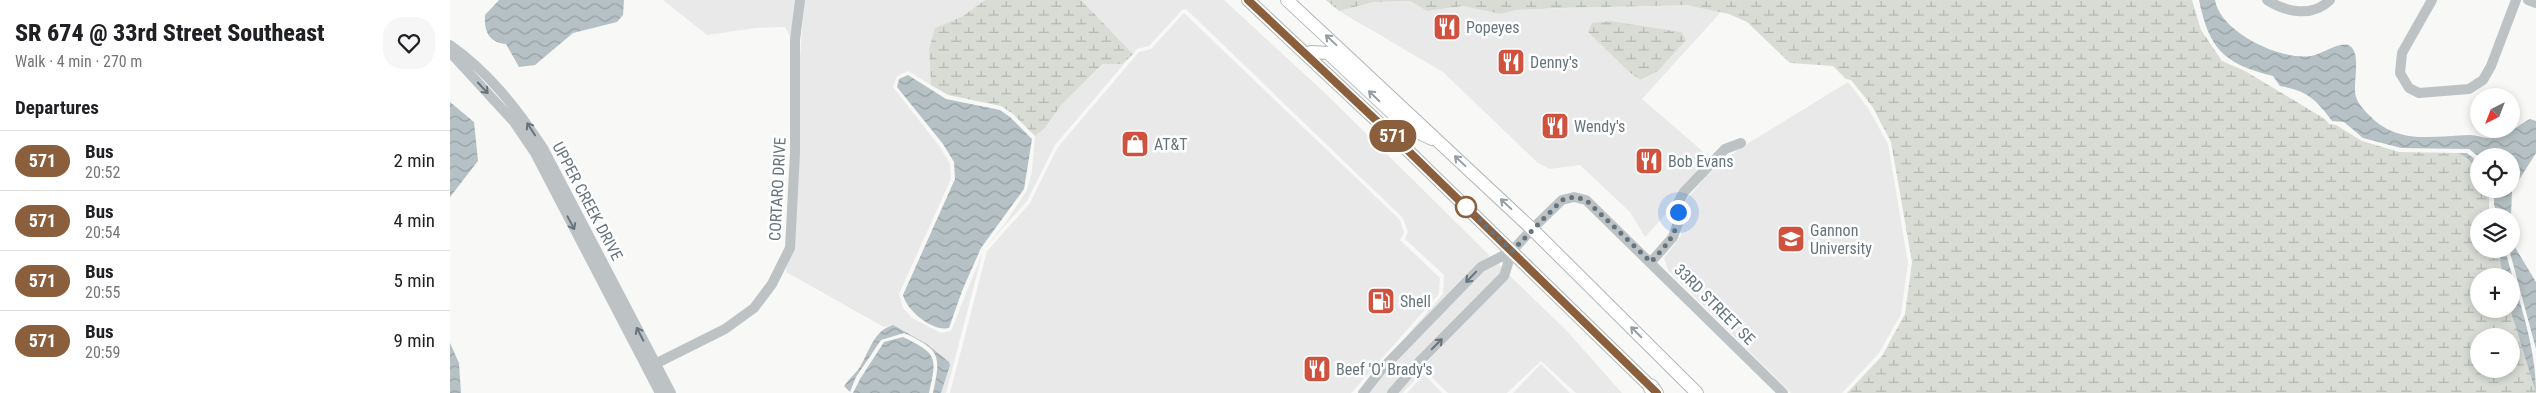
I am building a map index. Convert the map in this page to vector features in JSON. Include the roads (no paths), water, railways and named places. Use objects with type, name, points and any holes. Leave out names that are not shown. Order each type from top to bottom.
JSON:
[{"type":"main road","points":[[1248,0],[1512,251],[1654,391]]},
{"type":"main road","points":[[1288,0],[1532,230],[1697,393]]},
{"type":"main road","points":[[1306,54],[1311,52],[1328,53],[1408,128],[1441,144]]},
{"type":"street","name":"CORTARO DRIVE","points":[[651,365],[725,329],[754,308],[772,284],[790,248],[795,153],[796,40],[800,0]]},
{"type":"street","points":[[2268,0],[2283,10],[2305,12],[2326,4],[2330,0]]},
{"type":"street","points":[[2432,0],[2402,53],[2400,73],[2409,88],[2419,93],[2469,89],[2483,80],[2491,66],[2516,0]]},
{"type":"street","points":[[2528,0],[2536,3]]},
{"type":"street","name":"UPPER CREEK DRIVE","points":[[450,45],[496,84],[521,114],[544,148],[651,365],[660,393]]},
{"type":"street","name":"UPPER CREEK DRIVE","points":[[450,52],[514,122],[534,153],[651,365],[671,393]]},
{"type":"street","points":[[1651,262],[1673,237],[1678,223],[1679,201],[1684,192],[1725,149],[1741,143]]},
{"type":"street","name":"33RD STREET SE","points":[[1512,251],[1562,200],[1574,197],[1586,200],[1783,393]]},
{"type":"street","points":[[1362,393],[1381,370],[1481,267],[1512,251]]},
{"type":"street","points":[[1392,393],[1419,362],[1504,276],[1512,251]]},
{"type":"water","points":[[499,0],[624,0],[623,15],[617,22],[573,33],[535,65],[519,67],[506,44],[495,41],[489,35],[485,26],[485,15]]},
{"type":"water","points":[[2199,0],[2215,0],[2219,12],[2240,33],[2254,42],[2284,54],[2311,56],[2341,45],[2350,46],[2354,50],[2356,62],[2355,92],[2357,100],[2370,116],[2392,131],[2417,137],[2470,135],[2470,138],[2520,138],[2520,125],[2530,119],[2536,121],[2536,153],[2520,178],[2520,148],[2470,148],[2470,150],[2401,148],[2363,138],[2344,122],[2332,121],[2316,102],[2304,93],[2280,86],[2273,76],[2242,66],[2231,60],[2221,52],[2214,42],[2203,17]]},
{"type":"water","points":[[908,75],[946,99],[1000,110],[1010,117],[1032,139],[1024,189],[981,248],[962,291],[949,328],[928,324],[915,314],[905,301],[903,295],[955,179],[954,162],[943,144],[897,87],[899,79]]},
{"type":"water","points":[[450,102],[474,122],[478,161],[450,197]]},
{"type":"water","points":[[2458,153],[2467,153],[2470,155],[2470,162]]},
{"type":"water","points":[[2494,198],[2512,198],[2511,208],[2495,208]]},
{"type":"water","points":[[2520,256],[2536,282],[2536,349],[2520,290],[2520,268],[2514,268],[2511,258],[2520,258]]},
{"type":"water","points":[[2500,258],[2508,258],[2510,268],[2502,268]]},
{"type":"water","points":[[2520,302],[2533,356],[2536,393],[2520,341],[2520,328],[2516,328],[2513,318],[2520,318]]},
{"type":"water","points":[[893,325],[927,344],[949,362],[950,365],[941,393],[933,393],[937,362],[932,349],[904,333],[881,340],[856,377],[850,392],[844,386],[860,367],[873,342],[881,332]]},
{"type":"water","points":[[903,337],[923,348],[932,358],[934,364],[929,393],[853,393],[884,342]]},
{"type":"water","points":[[450,343],[459,363],[461,393],[450,393]]},
{"type":"place","name":"Popeyes","points":[[1447,27]]},
{"type":"place","name":"Denny's","points":[[1511,62]]},
{"type":"place","name":"Wendy's","points":[[1555,126]]},
{"type":"place","name":"AT&T","points":[[1135,144]]},
{"type":"place","name":"Bob Evans","points":[[1649,161]]},
{"type":"place","name":"Gannon University","points":[[1791,239]]},
{"type":"place","name":"Shell","points":[[1381,301]]},
{"type":"place","name":"Beef 'O' Brady's","points":[[1317,369]]}]
